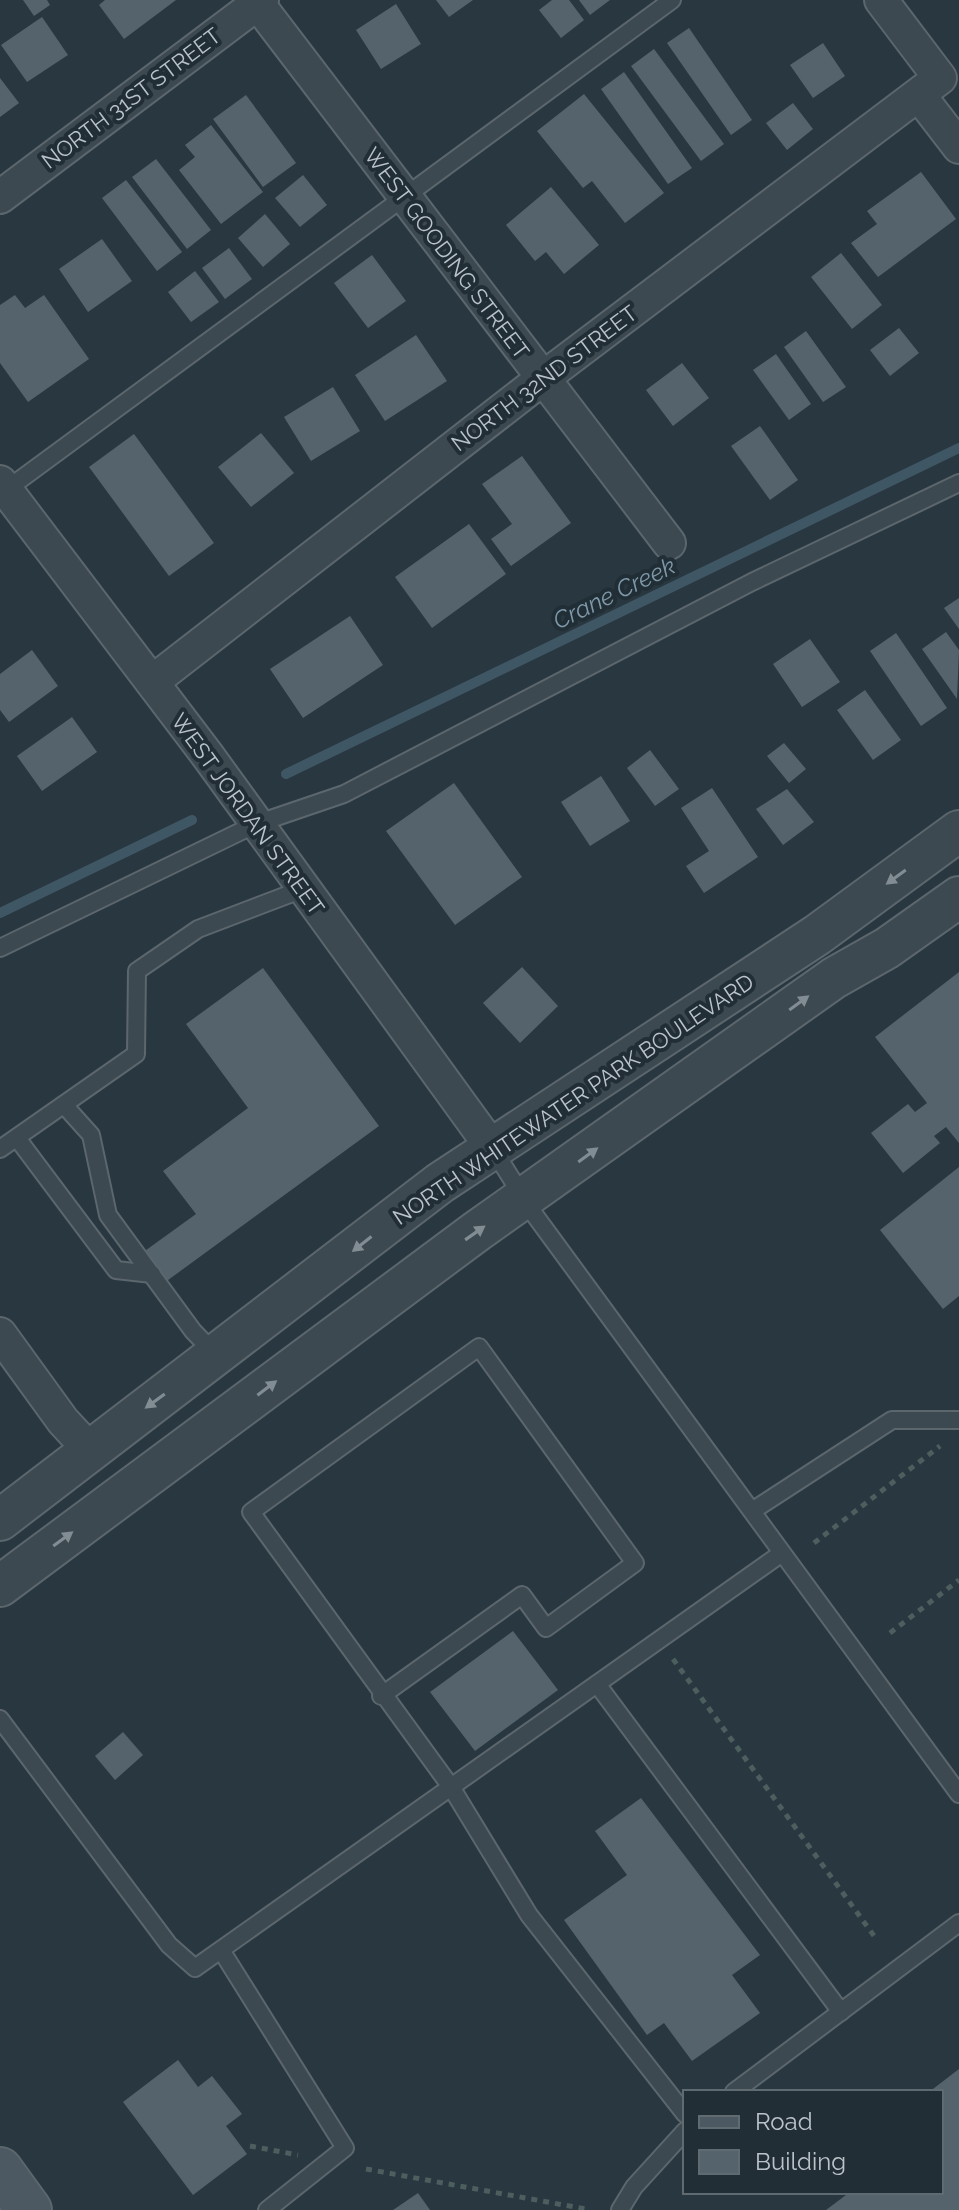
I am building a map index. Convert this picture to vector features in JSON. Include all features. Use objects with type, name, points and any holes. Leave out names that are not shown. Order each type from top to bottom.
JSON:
[{"type":"main road","points":[[0,2170],[29,2210]]},
{"type":"street","points":[[881,0],[959,147]]},
{"type":"street","name":"WEST GOODING STREET","points":[[258,1],[669,543]]},
{"type":"street","name":"NORTH 31ST STREET","points":[[0,197],[258,1]]},
{"type":"street","name":"NORTH 32ND STREET","points":[[152,682],[542,379],[929,87]]},
{"type":"street","name":"WEST JORDAN STREET","points":[[3,486],[152,682],[493,1149]]},
{"type":"street","name":"NORTH WHITEWATER PARK BOULEVARD","points":[[0,1520],[440,1183],[817,935],[959,831]]},
{"type":"street","points":[[0,1586],[477,1231],[525,1200],[834,978],[887,948],[959,897]]},
{"type":"street","points":[[0,1334],[63,1421],[89,1449]]},
{"type":"lane","points":[[3,486],[672,0]]},
{"type":"lane","points":[[0,948],[256,824],[344,794],[752,582],[959,483]]},
{"type":"lane","points":[[0,1149],[136,1054],[137,971],[198,929],[303,889]]},
{"type":"lane","points":[[64,1105],[91,1135],[108,1215],[193,1331],[217,1356]]},
{"type":"lane","points":[[17,1138],[116,1270],[152,1274]]},
{"type":"lane","points":[[493,1149],[525,1200],[959,1794]]},
{"type":"lane","points":[[381,1696],[522,1595],[546,1628],[635,1563],[479,1347],[251,1512],[381,1696],[451,1787],[529,1915],[683,2111]]},
{"type":"lane","points":[[752,1511],[892,1420],[959,1420]]},
{"type":"lane","points":[[0,1719],[169,1945],[195,1968],[782,1553]]},
{"type":"lane","points":[[597,1684],[841,2012]]},
{"type":"lane","points":[[737,2090],[959,1923]]},
{"type":"lane","points":[[221,1950],[345,2148],[267,2210]]},
{"type":"lane","points":[[620,2210],[634,2187],[683,2133]]},
{"type":"path","points":[[814,1543],[947,1441]]},
{"type":"path","points":[[890,1633],[959,1580]]},
{"type":"path","points":[[671,1656],[877,1940]]},
{"type":"path","points":[[250,2146],[299,2156]]},
{"type":"path","points":[[366,2169],[586,2209]]},
{"type":"building","points":[[23,0],[47,0],[50,5],[34,16]]},
{"type":"building","points":[[105,0],[176,0],[124,39],[99,5]]},
{"type":"building","points":[[436,0],[473,0],[449,17]]},
{"type":"building","points":[[552,0],[569,0],[584,20],[561,38],[539,10]]},
{"type":"building","points":[[579,0],[610,0],[590,15]]},
{"type":"building","points":[[396,4],[421,44],[381,69],[356,30]]},
{"type":"building","points":[[42,17],[68,55],[27,82],[1,45]]},
{"type":"building","points":[[689,28],[752,120],[731,135],[667,43]]},
{"type":"building","points":[[823,43],[845,76],[813,98],[790,65]]},
{"type":"building","points":[[654,49],[724,144],[701,161],[631,66]]},
{"type":"building","points":[[624,72],[692,168],[668,184],[601,89]]},
{"type":"building","points":[[0,78],[19,103],[0,117]]},
{"type":"building","points":[[584,94],[664,193],[625,223],[592,181],[583,188],[537,131]]},
{"type":"building","points":[[246,95],[296,163],[263,187],[213,119]]},
{"type":"building","points":[[793,103],[813,129],[787,150],[766,123]]},
{"type":"building","points":[[211,125],[263,192],[221,224],[179,170],[195,157],[185,145]]},
{"type":"building","points":[[156,159],[211,230],[187,249],[132,177]]},
{"type":"building","points":[[921,172],[956,219],[878,277],[851,243],[877,224],[867,211]]},
{"type":"building","points":[[303,175],[327,205],[300,227],[275,198]]},
{"type":"building","points":[[126,180],[182,252],[157,271],[102,198]]},
{"type":"building","points":[[551,187],[599,245],[564,274],[546,252],[535,261],[506,225]]},
{"type":"building","points":[[265,214],[290,244],[263,267],[238,238]]},
{"type":"building","points":[[102,239],[132,281],[88,312],[59,269]]},
{"type":"building","points":[[229,248],[252,279],[225,299],[202,268]]},
{"type":"building","points":[[841,253],[882,305],[852,329],[811,277]]},
{"type":"building","points":[[372,255],[406,301],[368,328],[334,283]]},
{"type":"building","points":[[195,271],[219,302],[191,322],[168,292]]},
{"type":"building","points":[[15,295],[25,308],[44,295],[89,359],[28,402],[0,363],[0,305]]},
{"type":"building","points":[[899,328],[919,353],[890,376],[870,350]]},
{"type":"building","points":[[806,331],[846,387],[823,402],[784,347]]},
{"type":"building","points":[[416,335],[447,381],[385,421],[355,375]]},
{"type":"building","points":[[776,354],[811,404],[789,420],[753,370]]},
{"type":"building","points":[[682,363],[709,398],[673,426],[646,390]]},
{"type":"building","points":[[333,387],[360,431],[311,461],[284,417]]},
{"type":"building","points":[[760,426],[798,480],[770,500],[731,446]]},
{"type":"building","points":[[261,433],[294,473],[251,507],[218,467]]},
{"type":"building","points":[[134,434],[214,543],[169,576],[89,467]]},
{"type":"building","points":[[522,456],[571,523],[511,566],[491,539],[512,524],[482,484]]},
{"type":"building","points":[[469,524],[506,574],[432,628],[395,577]]},
{"type":"building","points":[[959,598],[959,629],[944,608]]},
{"type":"building","points":[[350,616],[383,665],[303,718],[270,669]]},
{"type":"building","points":[[946,632],[959,650],[957,699],[922,649]]},
{"type":"building","points":[[896,633],[947,708],[921,726],[870,651]]},
{"type":"building","points":[[810,639],[840,682],[802,707],[773,664]]},
{"type":"building","points":[[32,650],[58,686],[9,722],[0,710],[0,674]]},
{"type":"building","points":[[865,690],[901,740],[873,760],[837,710]]},
{"type":"building","points":[[72,717],[97,752],[42,791],[17,756]]},
{"type":"building","points":[[784,743],[806,769],[789,783],[767,756]]},
{"type":"building","points":[[650,750],[679,789],[655,806],[627,768]]},
{"type":"building","points":[[601,776],[630,821],[590,846],[561,802]]},
{"type":"building","points":[[454,783],[522,877],[455,925],[386,831]]},
{"type":"building","points":[[712,788],[758,857],[704,893],[686,866],[709,851],[681,808]]},
{"type":"building","points":[[787,789],[814,822],[783,845],[756,809]]},
{"type":"building","points":[[522,967],[558,1006],[520,1043],[483,1003]]},
{"type":"building","points":[[263,968],[379,1126],[164,1283],[142,1253],[196,1214],[163,1171],[248,1108],[186,1024]]},
{"type":"building","points":[[959,972],[959,1143],[946,1127],[934,1136],[940,1143],[903,1173],[871,1133],[908,1104],[915,1112],[927,1103],[875,1037]]},
{"type":"building","points":[[959,1167],[959,1296],[943,1309],[880,1230]]},
{"type":"building","points":[[513,1631],[558,1690],[475,1751],[430,1692]]},
{"type":"building","points":[[123,1732],[143,1755],[115,1780],[95,1756]]},
{"type":"building","points":[[641,1798],[760,1955],[732,1975],[760,2013],[692,2061],[664,2023],[647,2035],[564,1920],[627,1875],[595,1831]]},
{"type":"building","points":[[178,2060],[198,2087],[212,2076],[242,2114],[226,2126],[247,2154],[193,2195],[123,2102]]},
{"type":"building","points":[[959,2069],[959,2210],[826,2210],[847,2194],[943,2194],[943,2090],[932,2090]]},
{"type":"building","points":[[418,2193],[430,2210],[393,2210]]},
{"type":"waterway","name":"Crane Creek","points":[[286,774],[959,448]]},
{"type":"waterway","name":"Crane Creek","points":[[0,913],[192,820]]}]
